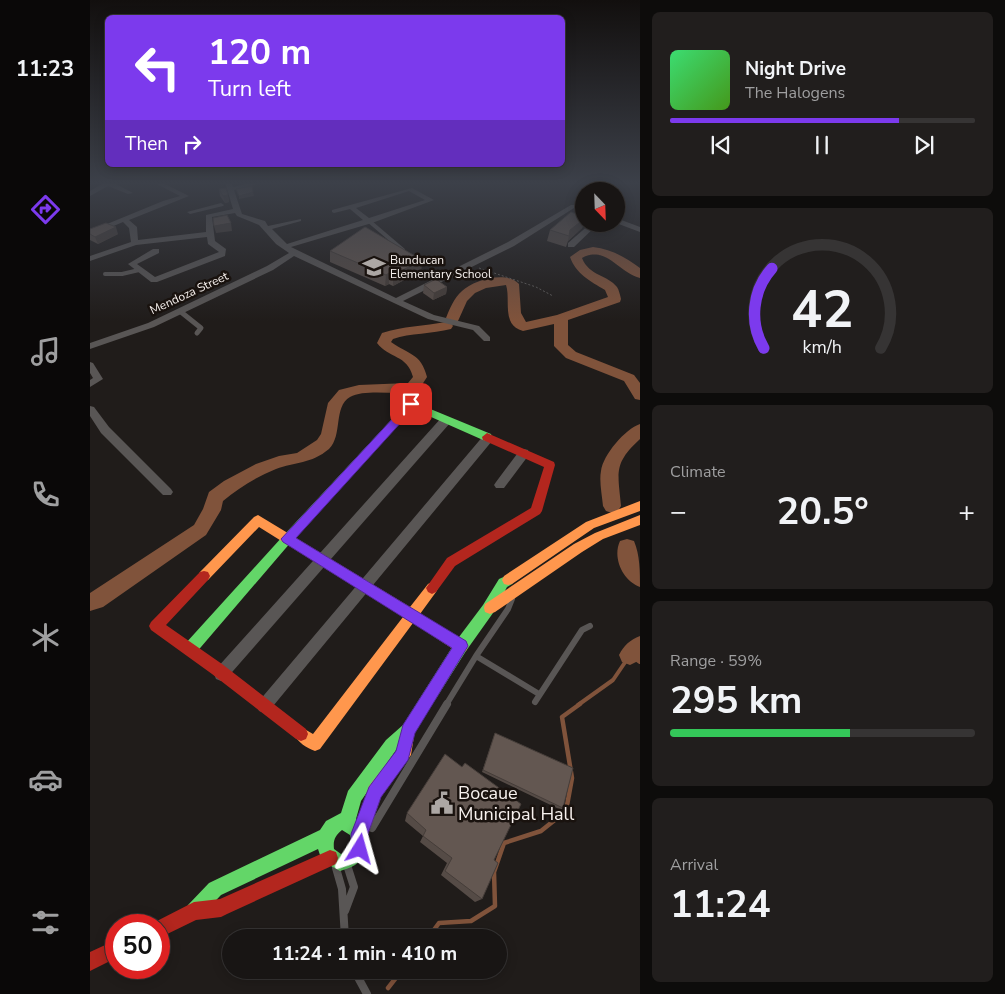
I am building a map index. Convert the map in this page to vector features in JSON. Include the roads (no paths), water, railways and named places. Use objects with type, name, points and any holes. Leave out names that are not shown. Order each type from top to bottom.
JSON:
[{"type":"street","points":[[90,234],[104,228]]},
{"type":"street","points":[[133,228],[135,243]]},
{"type":"street","points":[[156,252],[133,262],[133,265],[150,279],[156,280],[223,254],[223,251],[212,242],[209,228]]},
{"type":"street","points":[[268,228],[285,247],[294,253],[398,300],[430,317],[476,328],[487,339]]},
{"type":"street","points":[[285,247],[344,228]]},
{"type":"street","points":[[398,300],[511,244],[536,228]]},
{"type":"street","points":[[571,245],[585,232]]},
{"type":"street","points":[[90,259],[135,243],[210,234]]},
{"type":"street","name":"Mendoza Street","points":[[90,346],[150,325],[270,268],[294,253]]},
{"type":"street","points":[[90,365],[98,379],[90,384]]},
{"type":"street","points":[[190,649],[288,539],[411,404],[550,465],[536,511],[451,562],[411,615],[315,744],[190,649],[156,626],[258,520],[288,539],[411,615],[461,646]]},
{"type":"street","points":[[90,409],[106,430],[167,492]]},
{"type":"street","points":[[221,674],[446,420]]},
{"type":"street","points":[[264,706],[488,438]]},
{"type":"street","points":[[500,486],[524,454]]},
{"type":"street","points":[[347,821],[354,797],[391,745],[408,730],[461,646],[488,609],[503,583],[590,525],[638,509]]},
{"type":"street","points":[[488,609],[578,548],[599,536],[640,520]]},
{"type":"street","points":[[590,525],[599,536]]},
{"type":"street","points":[[194,911],[221,908],[337,861],[352,860],[360,849],[360,834],[375,792],[403,754],[408,730]]},
{"type":"street","points":[[170,923],[194,911],[215,889],[324,837],[331,826],[341,821],[347,821],[357,828],[360,834]]},
{"type":"street","points":[[324,837],[325,849],[337,861]]},
{"type":"street","points":[[90,962],[105,954]]},
{"type":"lane","points":[[377,228],[405,251]]},
{"type":"lane","points":[[105,274],[122,274],[139,270]]},
{"type":"lane","points":[[180,311],[201,328],[197,332]]},
{"type":"lane","points":[[360,849],[476,656],[508,609],[514,593]]},
{"type":"lane","points":[[535,702],[582,630],[590,626]]},
{"type":"lane","points":[[476,656],[539,694]]},
{"type":"lane","points":[[337,861],[354,886],[345,913],[345,929]]},
{"type":"lane","points":[[359,979],[367,994]]},
{"type":"waterway","points":[[561,318],[615,299],[611,288],[590,276],[579,266],[576,257],[584,252],[601,251],[609,254],[640,274]]},
{"type":"waterway","points":[[453,318],[458,305],[466,294],[476,287],[499,281],[513,284],[514,313],[523,327],[561,318]]},
{"type":"waterway","points":[[561,318],[561,346],[571,355],[629,378],[640,395]]},
{"type":"waterway","points":[[90,602],[96,601],[200,530],[212,510],[215,497],[230,486],[262,468],[302,457],[323,444],[329,434],[333,409],[339,398],[344,394],[351,391],[368,389],[413,387],[420,377],[415,363],[384,343],[387,336],[402,331],[420,331],[446,326]]},
{"type":"waterway","points":[[612,506],[609,470],[619,449],[640,430]]},
{"type":"waterway","points":[[627,547],[629,566],[640,579]]},
{"type":"waterway","points":[[630,655],[640,646]]},
{"type":"waterway","points":[[578,705],[613,680],[630,655],[640,662]]},
{"type":"waterway","points":[[435,929],[439,923],[471,921],[495,906],[494,872],[504,843],[541,831],[566,811],[572,778],[562,717],[580,704]]},
{"type":"waterway","points":[[388,988],[395,979]]},
{"type":"place","name":"Bunducan Elementary School","points":[[374,267]]},
{"type":"place","name":"Bocaue Municipal Hall","points":[[442,803]]}]
